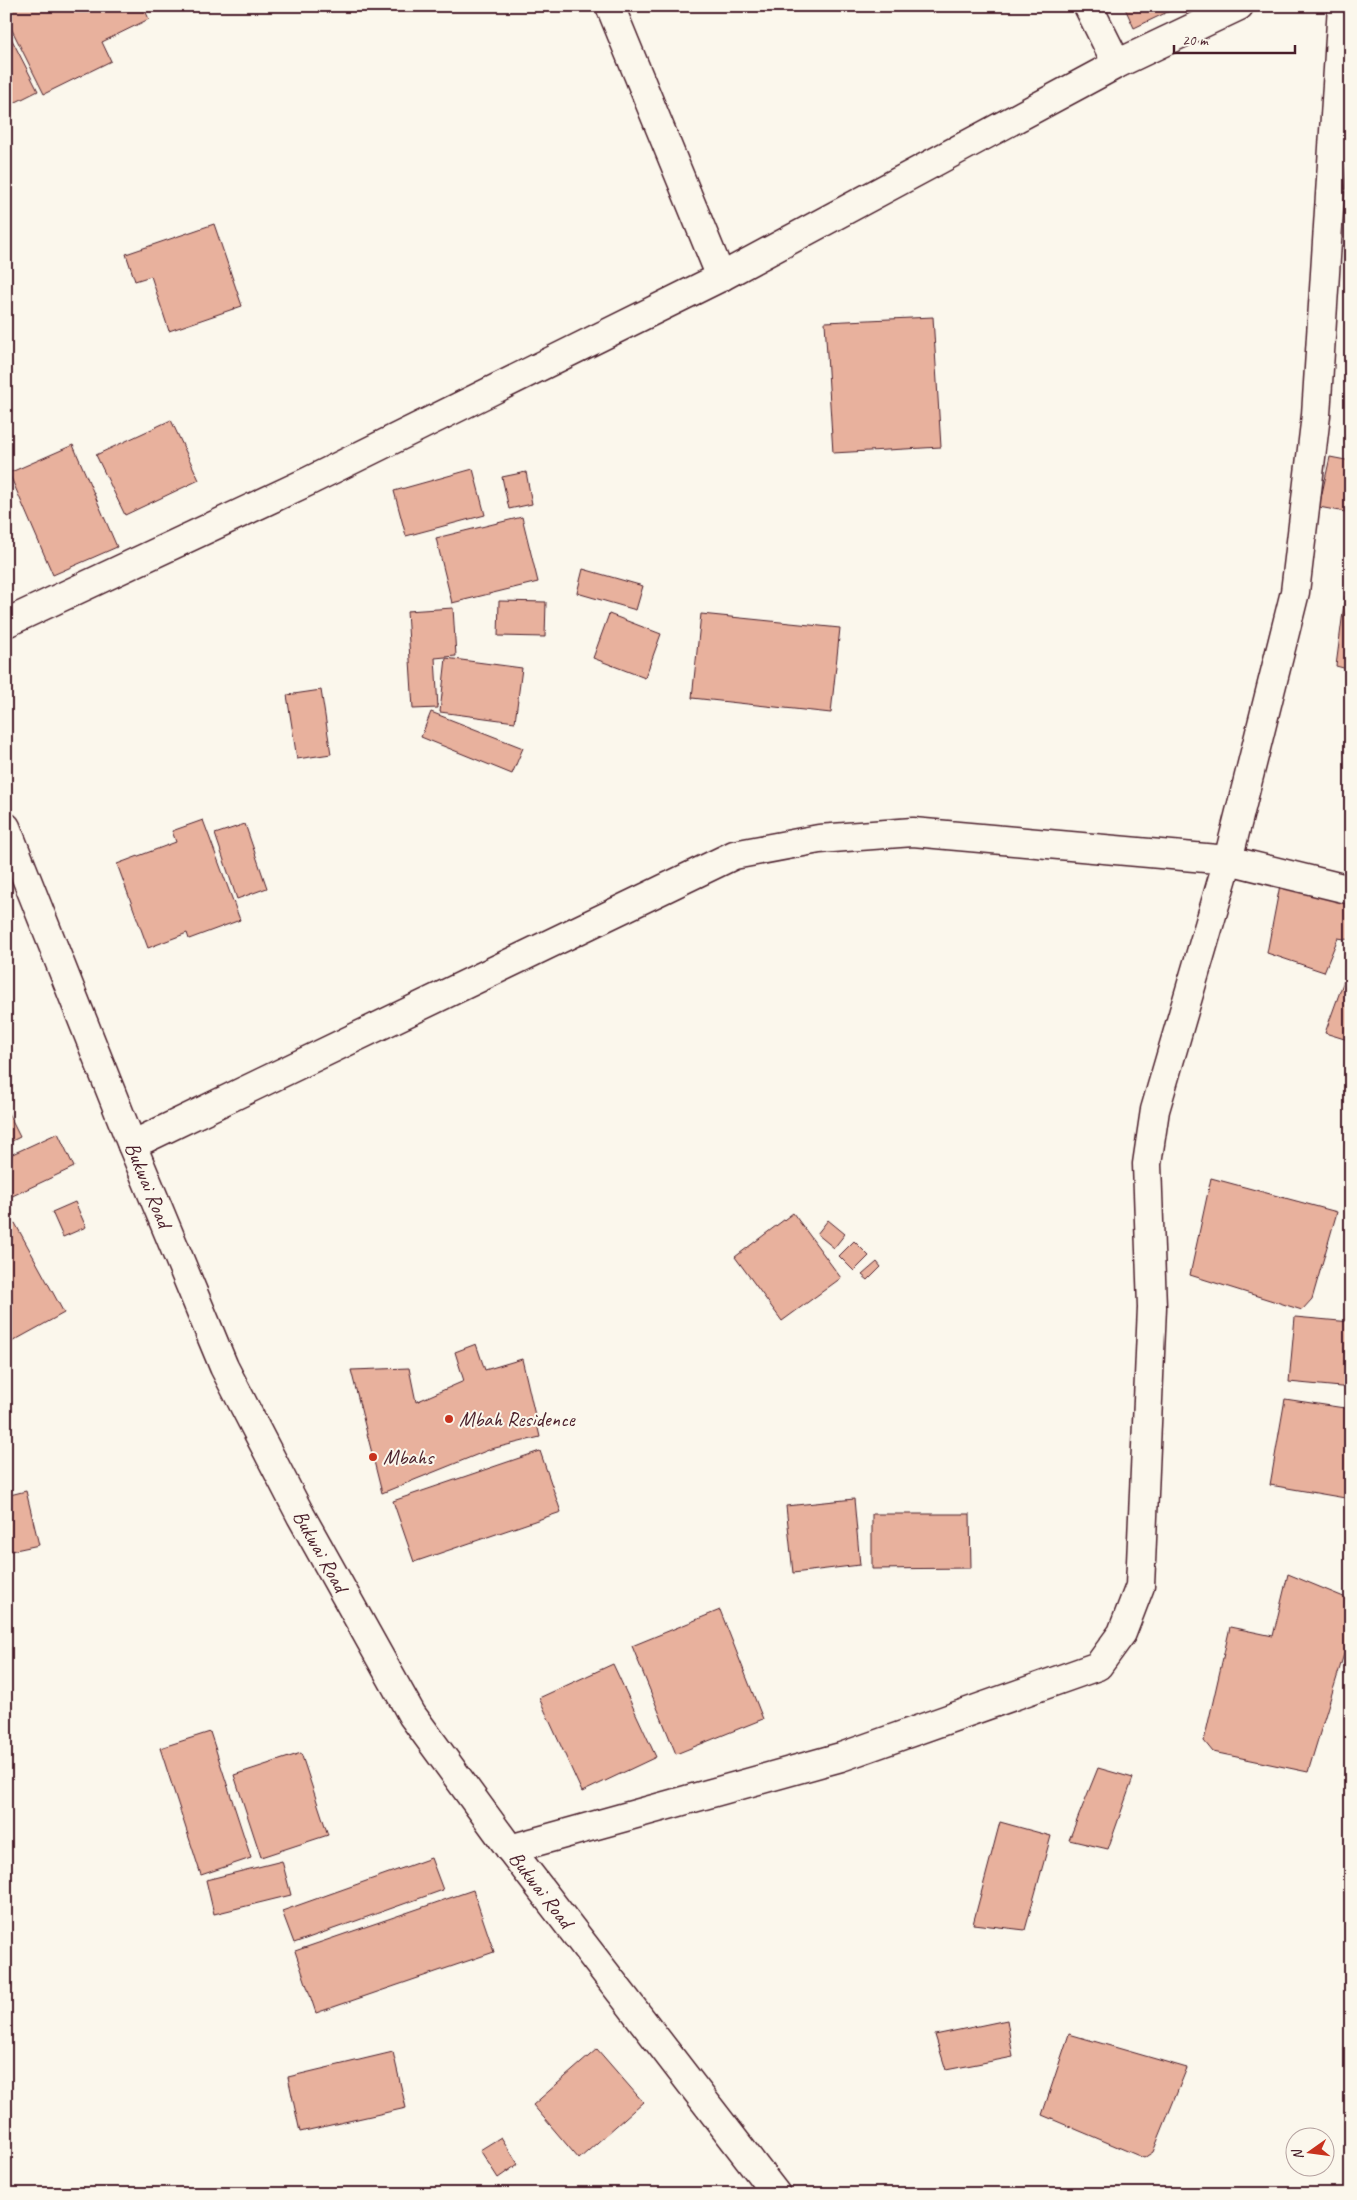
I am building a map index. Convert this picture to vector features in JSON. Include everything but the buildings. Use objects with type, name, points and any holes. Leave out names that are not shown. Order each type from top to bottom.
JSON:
[{"type":"street","points":[[610,6],[721,277]]},
{"type":"street","points":[[1088,6],[1117,64]]},
{"type":"street","points":[[6,623],[307,482],[721,277],[1117,64],[1239,6]]},
{"type":"street","points":[[510,1849],[841,1758],[1098,1666],[1122,1633],[1140,1586],[1152,1307],[1147,1164],[1155,1110],[1228,860],[1295,592],[1316,415],[1342,6]]},
{"type":"street","name":"Bukwai Road","points":[[6,827],[132,1145],[224,1367],[301,1516],[412,1715],[510,1849],[776,2194]]},
{"type":"street","points":[[132,1145],[734,854],[819,839],[913,832],[1228,860],[1351,890]]},
{"type":"place","name":"Mbah Residence","points":[[449,1419]]},
{"type":"place","name":"Mbahs","points":[[373,1457]]}]
